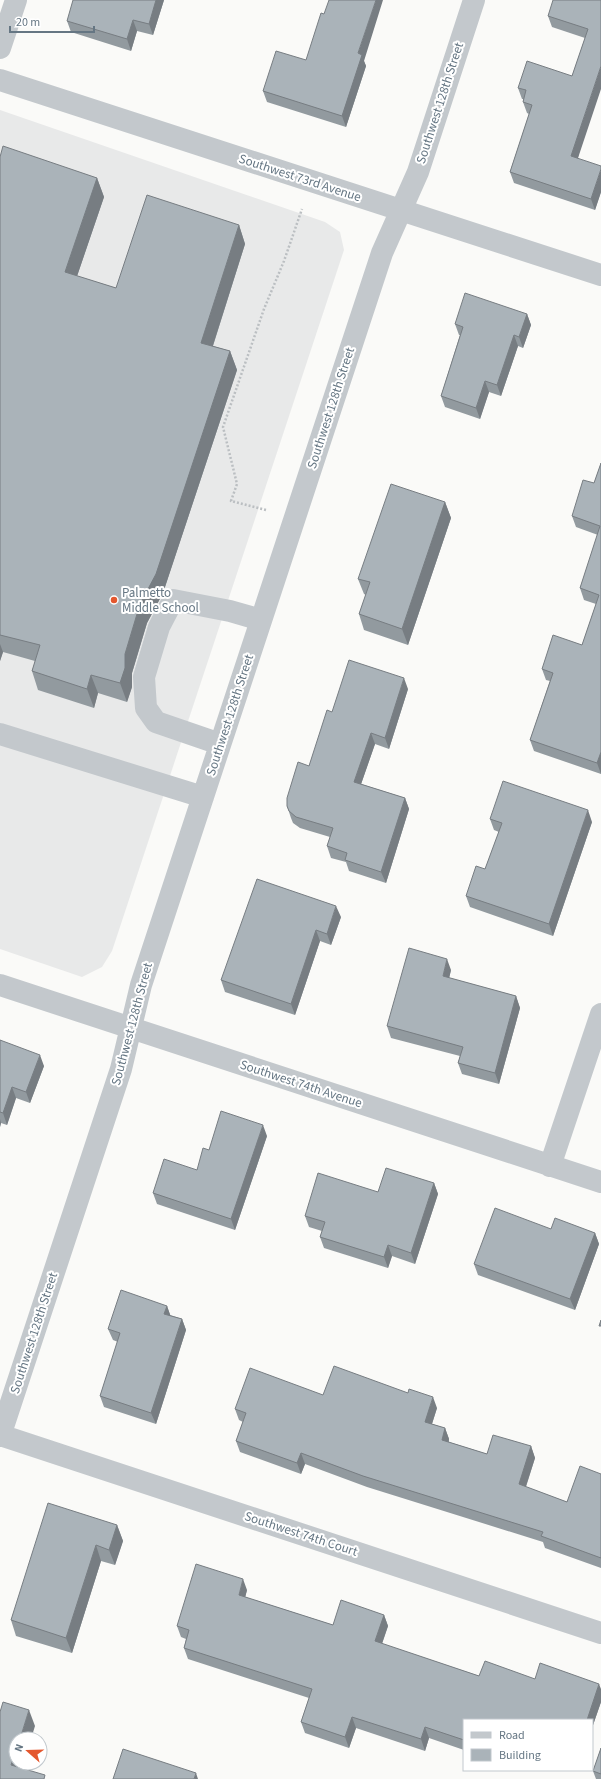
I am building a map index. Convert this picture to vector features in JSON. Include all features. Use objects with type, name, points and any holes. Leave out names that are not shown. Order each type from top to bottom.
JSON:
[{"type":"street","points":[[0,48],[16,0]]},
{"type":"street","name":"Southwest 128th Street","points":[[0,1436],[121,1069],[141,985],[382,253],[418,172],[474,0]]},
{"type":"street","name":"Southwest 73rd Avenue","points":[[0,80],[601,275]]},
{"type":"street","points":[[220,744],[156,722],[146,708],[144,677],[159,627],[173,600],[230,611],[261,620]]},
{"type":"street","points":[[0,734],[203,797]]},
{"type":"street","name":"Southwest 74th Avenue","points":[[0,985],[601,1182]]},
{"type":"street","points":[[550,1166],[601,1014]]},
{"type":"street","name":"Southwest 74th Court","points":[[0,1436],[601,1633]]},
{"type":"path","points":[[266,510],[231,501],[237,484],[223,427],[264,309],[302,209]]},
{"type":"shaded area","name":"Palmetto Middle School","points":[[0,110],[325,222],[340,232],[344,250],[112,951],[102,967],[82,977],[0,949]]},
{"type":"building","points":[[73,0],[156,0],[149,24],[133,20],[127,39],[67,21]]},
{"type":"building","points":[[329,0],[376,0],[358,53],[362,55],[342,116],[263,91],[276,51],[306,60],[321,13],[324,14]]},
{"type":"building","points":[[553,0],[601,0],[601,66],[571,156],[601,166],[591,199],[510,172],[532,105],[523,102],[526,90],[518,88],[527,61],[572,76],[588,29],[548,16]]},
{"type":"building","points":[[3,146],[97,178],[65,272],[116,288],[147,195],[239,225],[201,343],[230,351],[156,574],[140,604],[125,654],[125,668],[120,683],[91,675],[87,689],[32,671],[40,645],[0,635],[0,157]]},
{"type":"building","points":[[465,293],[527,314],[519,337],[514,335],[497,385],[485,381],[476,408],[441,396],[463,327],[455,324]]},
{"type":"building","points":[[601,463],[601,752],[597,763],[530,740],[553,673],[542,669],[553,635],[582,645],[599,595],[580,588],[600,526],[572,516],[583,480],[594,483]]},
{"type":"building","points":[[391,484],[445,502],[402,629],[359,614],[370,582],[358,579]]},
{"type":"building","points":[[349,660],[404,678],[385,738],[371,733],[354,782],[405,798],[381,872],[345,860],[347,853],[327,846],[333,828],[296,817],[289,811],[287,806],[287,798],[298,762],[309,766],[327,710],[332,712]]},
{"type":"building","points":[[503,781],[588,810],[549,924],[466,896],[476,866],[485,869],[502,823],[490,819]]},
{"type":"building","points":[[257,879],[336,906],[327,934],[316,930],[291,1004],[221,980]]},
{"type":"building","points":[[409,948],[447,959],[443,976],[516,996],[495,1073],[458,1063],[463,1047],[387,1026]]},
{"type":"building","points":[[0,1040],[40,1055],[26,1092],[12,1087],[3,1113],[0,1112]]},
{"type":"building","points":[[221,1111],[263,1125],[231,1219],[153,1193],[164,1159],[197,1170],[203,1148],[209,1150]]},
{"type":"building","points":[[386,1168],[434,1183],[411,1253],[388,1245],[384,1257],[320,1237],[325,1222],[305,1216],[318,1173],[378,1192]]},
{"type":"building","points":[[495,1208],[551,1229],[555,1218],[595,1233],[570,1299],[474,1264]]},
{"type":"building","points":[[121,1290],[167,1306],[164,1314],[182,1319],[151,1413],[100,1396],[120,1333],[108,1329]]},
{"type":"building","points":[[334,1366],[408,1393],[409,1389],[433,1397],[425,1422],[445,1428],[442,1440],[487,1454],[493,1435],[531,1446],[519,1484],[567,1502],[580,1466],[601,1474],[601,1558],[541,1536],[543,1532],[363,1476],[301,1453],[297,1463],[236,1441],[246,1413],[235,1409],[250,1368],[323,1395]]},
{"type":"building","points":[[48,1503],[117,1525],[109,1550],[96,1545],[66,1638],[11,1620]]},
{"type":"building","points":[[196,1564],[243,1579],[239,1595],[333,1625],[341,1600],[384,1615],[375,1641],[479,1676],[485,1661],[535,1679],[540,1663],[599,1684],[587,1719],[463,1719],[463,1740],[425,1727],[421,1739],[352,1717],[345,1737],[301,1722],[312,1689],[184,1648],[189,1630],[177,1626]]},
{"type":"building","points":[[3,1702],[29,1710],[22,1731],[8,1731],[8,1771],[31,1771],[45,1775],[44,1779],[0,1779],[0,1712]]},
{"type":"building","points":[[601,1748],[601,1774],[593,1771]]},
{"type":"building","points":[[123,1749],[196,1773],[194,1779],[113,1779]]},
{"type":"place","name":"Palmetto Middle School","points":[[114,600]]}]
